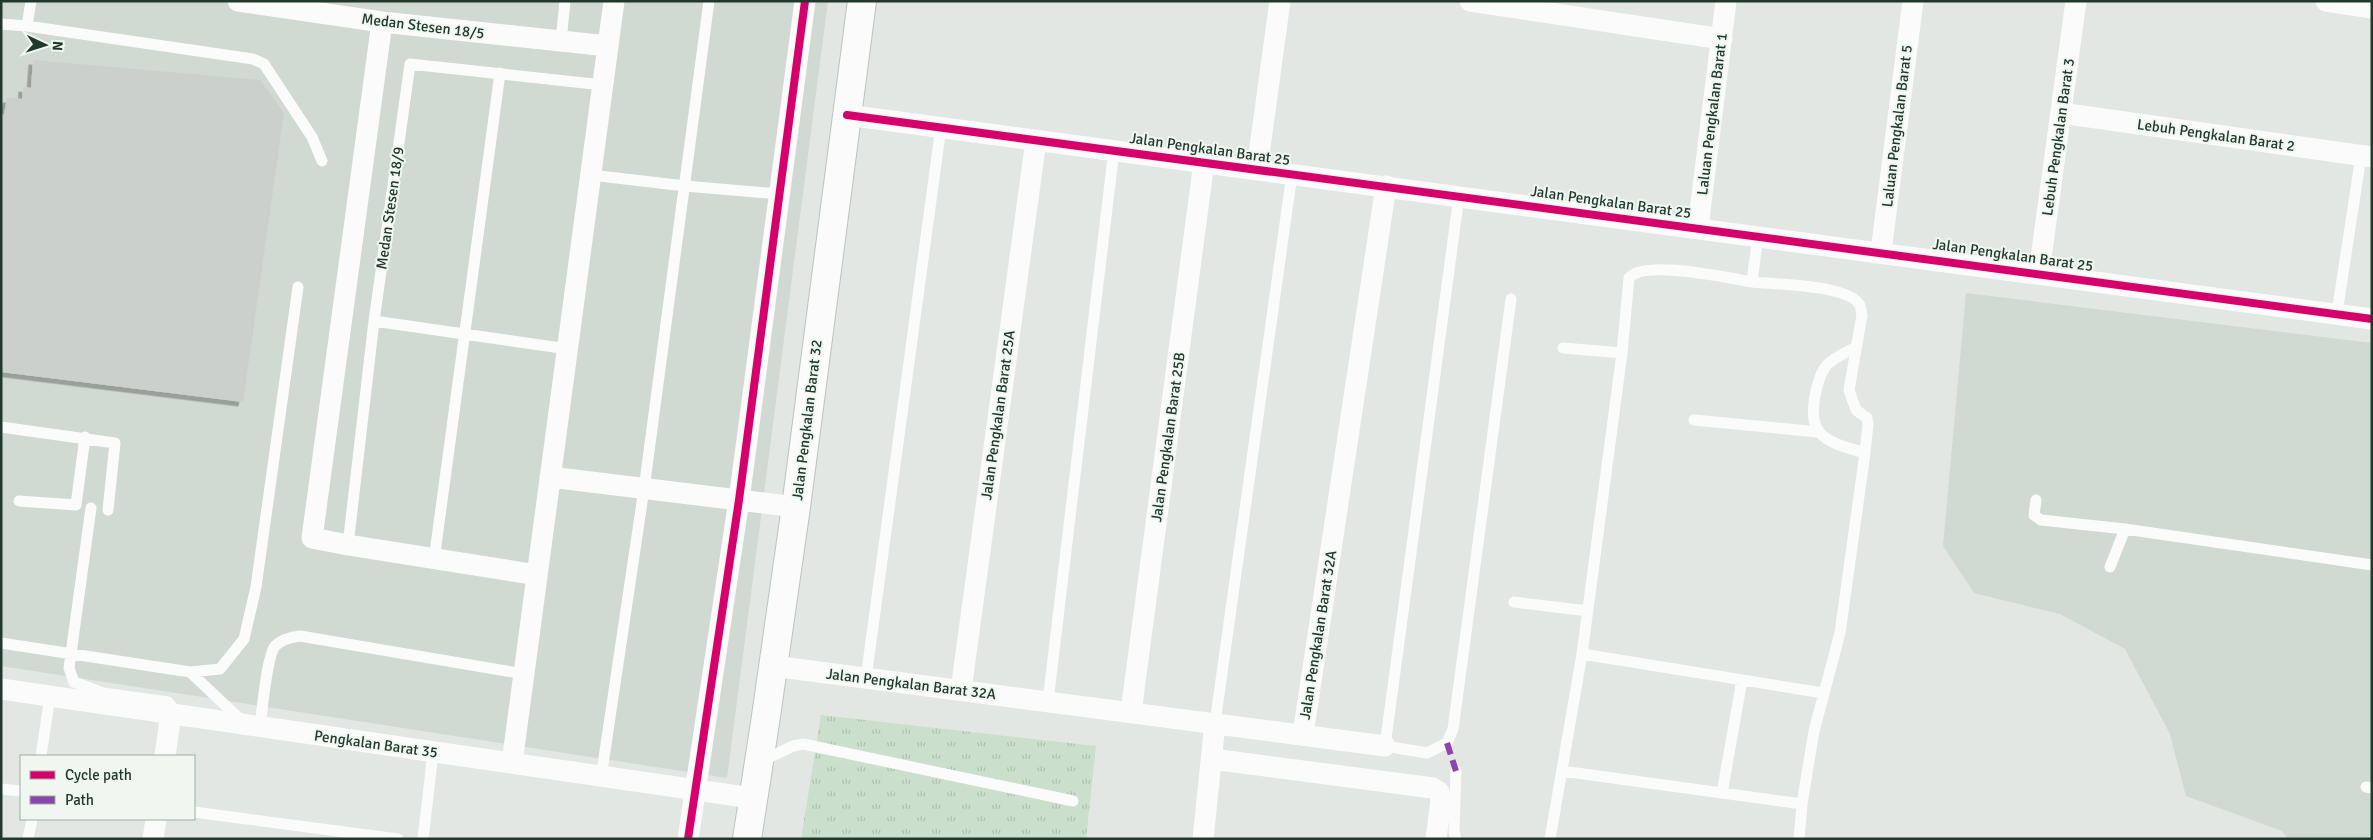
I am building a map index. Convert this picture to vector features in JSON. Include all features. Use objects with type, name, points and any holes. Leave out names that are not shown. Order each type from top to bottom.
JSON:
[{"type":"street","name":"Medan Stesen 18/5","points":[[238,1],[265,3],[382,22],[608,46]]},
{"type":"street","points":[[512,763],[614,1]]},
{"type":"street","points":[[688,839],[739,500],[805,1]]},
{"type":"street","name":"Jalan Pengkalan Barat 32","points":[[746,839],[796,507],[862,1]]},
{"type":"street","points":[[1257,169],[1280,1]]},
{"type":"street","points":[[1470,1],[1576,9],[1722,39]]},
{"type":"street","name":"Laluan Pengkalan Barat 1","points":[[1698,227],[1726,1]]},
{"type":"street","name":"Laluan Pengkalan Barat 5","points":[[1881,252],[1913,1]]},
{"type":"street","name":"Lebuh Pengkalan Barat 3","points":[[2039,272],[2076,1]]},
{"type":"street","points":[[2326,1],[2372,8]]},
{"type":"street","points":[[382,22],[312,538],[348,546],[537,575]]},
{"type":"street","name":"Lebuh Pengkalan Barat 2","points":[[2061,113],[2366,157]]},
{"type":"street","name":"Jalan Pengkalan Barat 25","points":[[847,115],[2039,272],[2372,318]]},
{"type":"street","name":"Jalan Pengkalan Barat 25A","points":[[961,690],[1036,140]]},
{"type":"street","name":"Jalan Pengkalan Barat 25B","points":[[1131,712],[1204,162]]},
{"type":"street","name":"Jalan Pengkalan Barat 32A","points":[[773,666],[1303,734],[1386,186]]},
{"type":"street","points":[[550,477],[796,507]]},
{"type":"street","name":"Pengkalan Barat 35","points":[[1,689],[512,763],[601,778],[752,798]]},
{"type":"street","points":[[165,755],[171,713]]},
{"type":"street","points":[[1202,839],[1215,723]]},
{"type":"street","points":[[1303,734],[1385,746]]},
{"type":"street","points":[[1212,759],[1433,788],[1439,792],[1441,800],[1436,839]]},
{"type":"street","points":[[153,839],[156,820]]},
{"type":"lane","points":[[27,26],[31,1]]},
{"type":"lane","points":[[601,778],[644,489],[709,1]]},
{"type":"lane","points":[[561,41],[563,2]]},
{"type":"lane","points":[[1,24],[27,26],[253,59],[264,64],[286,96],[312,136],[322,161]]},
{"type":"lane","name":"Medan Stesen 18/9","points":[[348,546],[374,321],[410,64],[603,85]]},
{"type":"lane","points":[[434,560],[500,73]]},
{"type":"lane","points":[[866,678],[941,127]]},
{"type":"lane","points":[[1048,701],[1114,150]]},
{"type":"lane","points":[[2337,313],[2366,157]]},
{"type":"lane","points":[[1215,723],[1292,174]]},
{"type":"lane","points":[[591,175],[779,194]]},
{"type":"lane","points":[[1459,196],[1385,746],[1426,753],[1447,743],[1453,729],[1511,299]]},
{"type":"lane","points":[[1752,282],[1758,235]]},
{"type":"lane","points":[[1550,839],[1582,654],[1622,353],[1629,278],[1632,274],[1651,269],[1752,282],[1822,288],[1852,297],[1860,304],[1862,315],[1849,390],[1851,401],[1856,410],[1867,418],[1865,453],[1840,633],[1814,731],[1802,804],[1799,839]]},
{"type":"lane","points":[[1,643],[71,652],[190,672],[220,669],[244,638],[256,587],[298,287]]},
{"type":"lane","points":[[374,321],[568,349]]},
{"type":"lane","points":[[1818,432],[1813,412],[1818,376],[1828,363],[1856,347]]},
{"type":"lane","points":[[1563,348],[1622,353]]},
{"type":"lane","points":[[1694,420],[1818,432],[1830,441],[1865,453]]},
{"type":"lane","points":[[1,427],[85,437],[115,443],[108,510]]},
{"type":"lane","points":[[19,501],[76,506],[85,437]]},
{"type":"lane","points":[[2036,500],[2034,515],[2041,520],[2125,529],[2372,565]]},
{"type":"lane","points":[[91,508],[69,668],[74,682],[103,693],[168,702],[172,707],[171,713]]},
{"type":"lane","points":[[2110,567],[2125,529]]},
{"type":"lane","points":[[1514,602],[1588,610]]},
{"type":"lane","points":[[190,672],[253,726],[270,658],[275,646],[289,638],[300,636],[524,674]]},
{"type":"lane","points":[[1582,654],[1823,692]]},
{"type":"lane","points":[[1722,793],[1742,680]]},
{"type":"lane","points":[[41,755],[50,696]]},
{"type":"lane","points":[[758,763],[793,746],[803,744],[1073,801]]},
{"type":"lane","points":[[423,839],[433,753]]},
{"type":"lane","points":[[1456,771],[1454,832],[1456,839]]},
{"type":"lane","points":[[1562,771],[1802,804]]},
{"type":"lane","points":[[1,789],[20,791]]},
{"type":"lane","points":[[195,812],[398,839]]},
{"type":"lane","points":[[28,839],[32,820]]},
{"type":"shaded area","points":[[1,1],[828,1],[727,778],[1,666]]},
{"type":"shaded area","points":[[1966,293],[2372,343],[2372,839],[2288,839],[2282,831],[2186,796],[2170,734],[2125,649],[2060,614],[1974,593],[1943,546]]},
{"type":"green space","points":[[821,715],[1096,746],[1086,839],[801,839]]},
{"type":"building","points":[[33,60],[260,80],[284,113],[243,402],[1,372],[1,114],[4,115],[7,98],[22,99],[23,87],[31,88]]},
{"type":"marked path","points":[[1447,743],[1456,771]]},
{"type":"cycle path","points":[[688,839],[739,500],[805,1]]},
{"type":"cycle path","points":[[847,115],[2372,319]]}]
